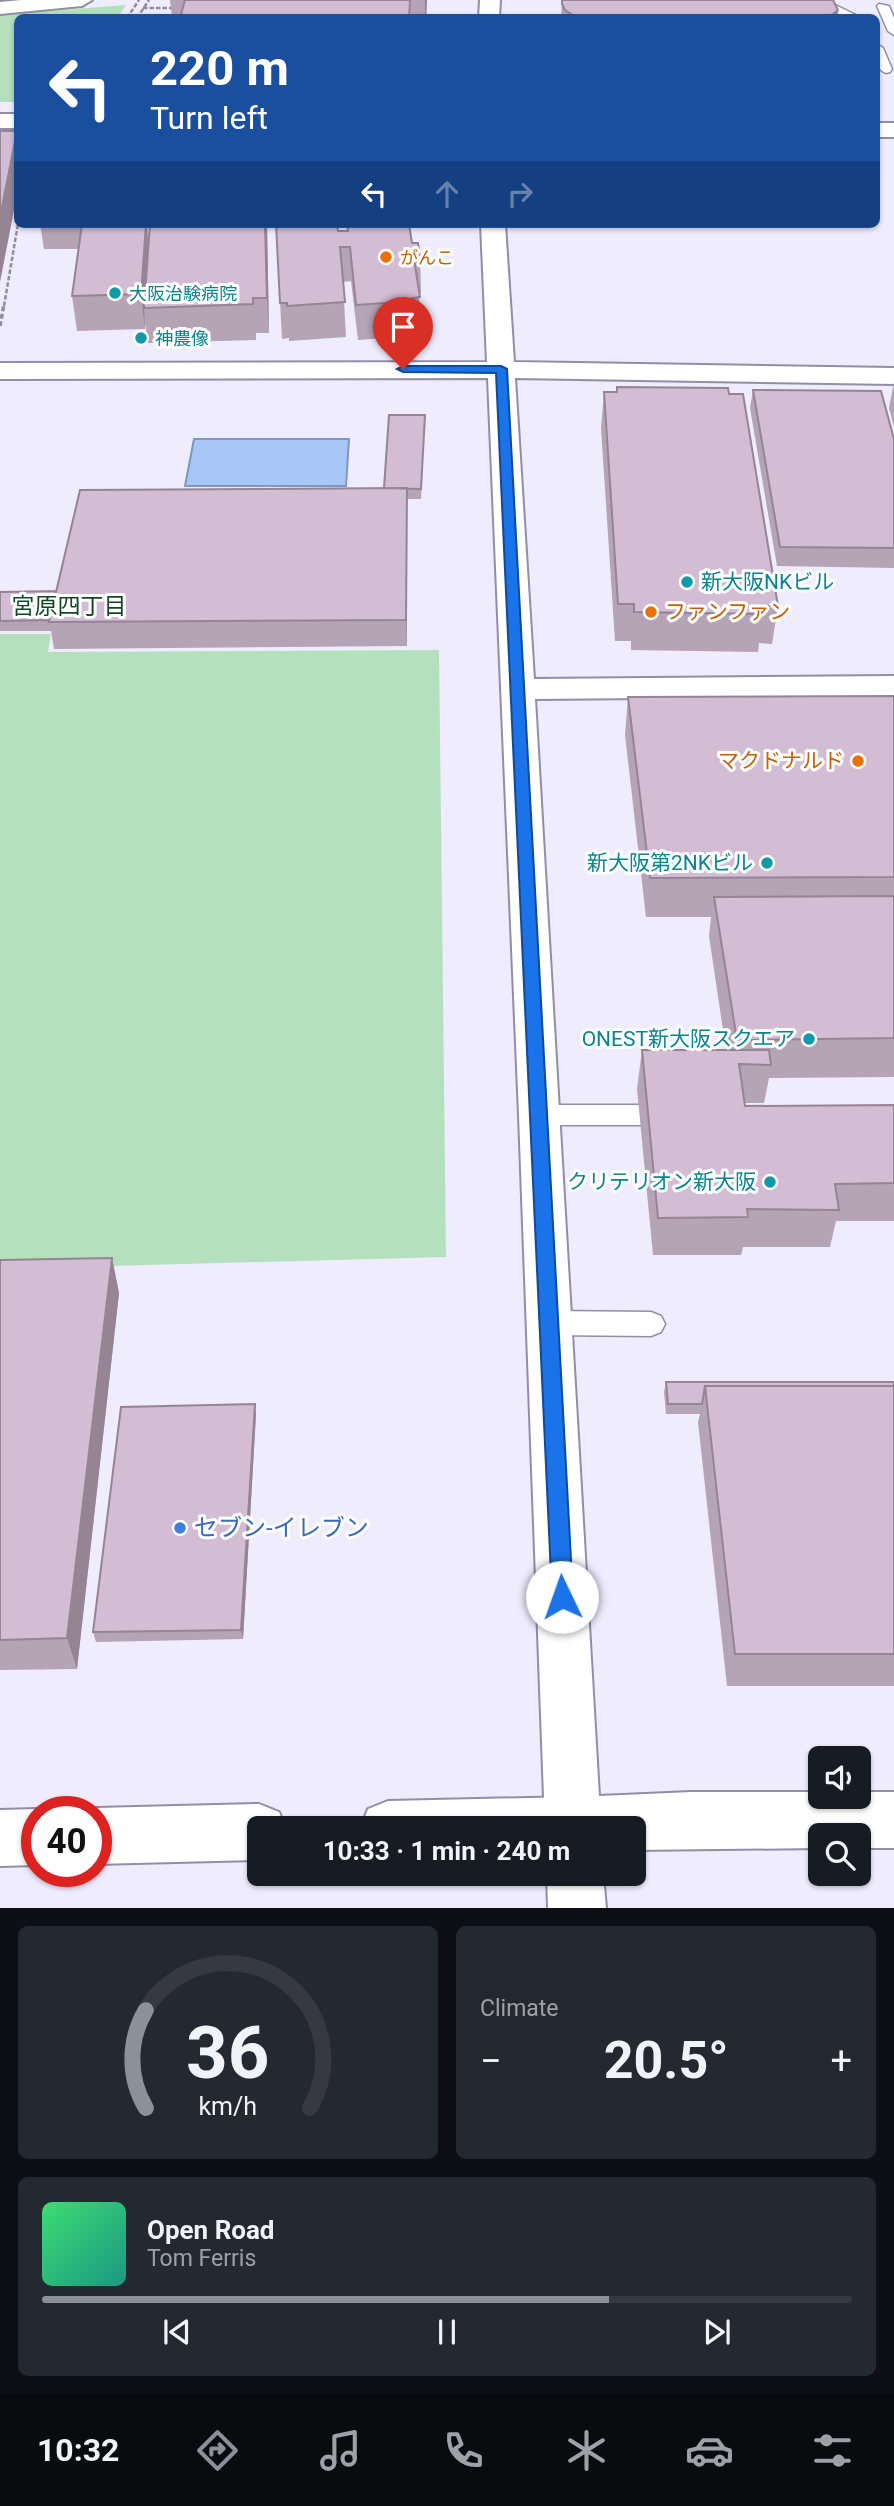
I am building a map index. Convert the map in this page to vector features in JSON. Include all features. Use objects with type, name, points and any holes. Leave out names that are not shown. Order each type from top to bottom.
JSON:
[{"type":"street","points":[[0,8],[82,0]]},
{"type":"street","points":[[494,228],[573,1816]]},
{"type":"street","points":[[0,371],[501,369],[894,376]]},
{"type":"street","points":[[517,689],[894,686]]},
{"type":"street","points":[[646,1829],[691,1820],[894,1820]]},
{"type":"street","points":[[112,1836],[247,1832]]},
{"type":"street","points":[[0,1838],[21,1837]]},
{"type":"street","points":[[576,1886],[577,1908]]},
{"type":"lane","points":[[821,2],[847,14]]},
{"type":"lane","points":[[883,6],[894,31]]},
{"type":"lane","points":[[880,55],[886,69]]},
{"type":"lane","points":[[540,1115],[640,1115]]},
{"type":"lane","points":[[549,1323],[651,1324]]},
{"type":"path","points":[[140,14],[149,0]]},
{"type":"path","points":[[144,8],[179,8]]},
{"type":"path","points":[[0,326],[17,228]]},
{"type":"green space","points":[[126,5],[120,14],[14,14],[14,102],[0,102],[0,15]]},
{"type":"green space","points":[[0,634],[51,634],[48,652],[439,650],[446,1257],[0,1269]]},
{"type":"water","points":[[194,439],[349,439],[346,486],[185,486]]},
{"type":"building","points":[[185,0],[410,0],[409,14],[181,14]]},
{"type":"building","points":[[562,0],[833,0],[838,10],[833,14],[571,14],[562,4]]},
{"type":"building","points":[[0,131],[14,131],[14,146],[0,217]]},
{"type":"building","points":[[81,228],[146,228],[141,294],[72,296]]},
{"type":"building","points":[[150,228],[265,228],[267,298],[253,298],[253,304],[144,308]]},
{"type":"building","points":[[276,228],[338,228],[338,231],[348,231],[348,228],[410,228],[412,243],[418,243],[420,258],[414,259],[420,297],[412,298],[413,301],[356,305],[350,247],[340,247],[345,302],[287,306],[287,303],[280,303]]},
{"type":"building","name":"新大阪NKビル","points":[[617,387],[728,388],[729,394],[743,394],[778,606],[762,606],[764,614],[634,612],[634,604],[618,604],[604,392],[617,392]]},
{"type":"building","points":[[753,390],[881,391],[894,439],[894,548],[780,547]]},
{"type":"building","points":[[389,415],[425,415],[421,489],[384,488]]},
{"type":"building","points":[[407,488],[406,620],[49,622],[80,490]]},
{"type":"building","points":[[56,591],[49,620],[0,621],[0,592]]},
{"type":"building","name":"新大阪第2NKビル","points":[[894,696],[894,877],[650,878],[628,697]]},
{"type":"building","name":"ONEST新大阪スクエア","points":[[894,896],[894,1038],[737,1040],[714,897]]},
{"type":"building","name":"クリテリオン新大阪","points":[[642,1050],[769,1050],[771,1065],[739,1064],[745,1106],[894,1105],[894,1183],[835,1184],[839,1210],[747,1209],[748,1217],[658,1218]]},
{"type":"building","points":[[112,1258],[67,1638],[0,1640],[0,1260]]},
{"type":"building","points":[[666,1382],[894,1382],[894,1386],[705,1386],[702,1404],[668,1404]]},
{"type":"building","points":[[705,1386],[894,1386],[894,1654],[735,1654]]},
{"type":"building","name":"セブン-イレブン","points":[[255,1404],[241,1630],[93,1632],[121,1407]]},
{"type":"place","name":"がんこ","points":[[386,257]]},
{"type":"place","name":"大阪治験病院","points":[[115,293]]},
{"type":"place","name":"神農像","points":[[141,338]]},
{"type":"place","name":"新大阪NKビル","points":[[687,582]]},
{"type":"place","name":"ファンファン","points":[[651,612]]},
{"type":"place","name":"マクドナルド","points":[[858,761]]},
{"type":"place","name":"新大阪第2NKビル","points":[[767,863]]},
{"type":"place","name":"ONEST新大阪スクエア","points":[[809,1039]]},
{"type":"place","name":"クリテリオン新大阪","points":[[770,1182]]},
{"type":"place","name":"セブン-イレブン","points":[[180,1528]]},
{"type":"district","name":"宮原四丁目","points":[[69,606]]},
{"type":"route","points":[[403,369],[501,369],[505,406],[562,1597]]}]
